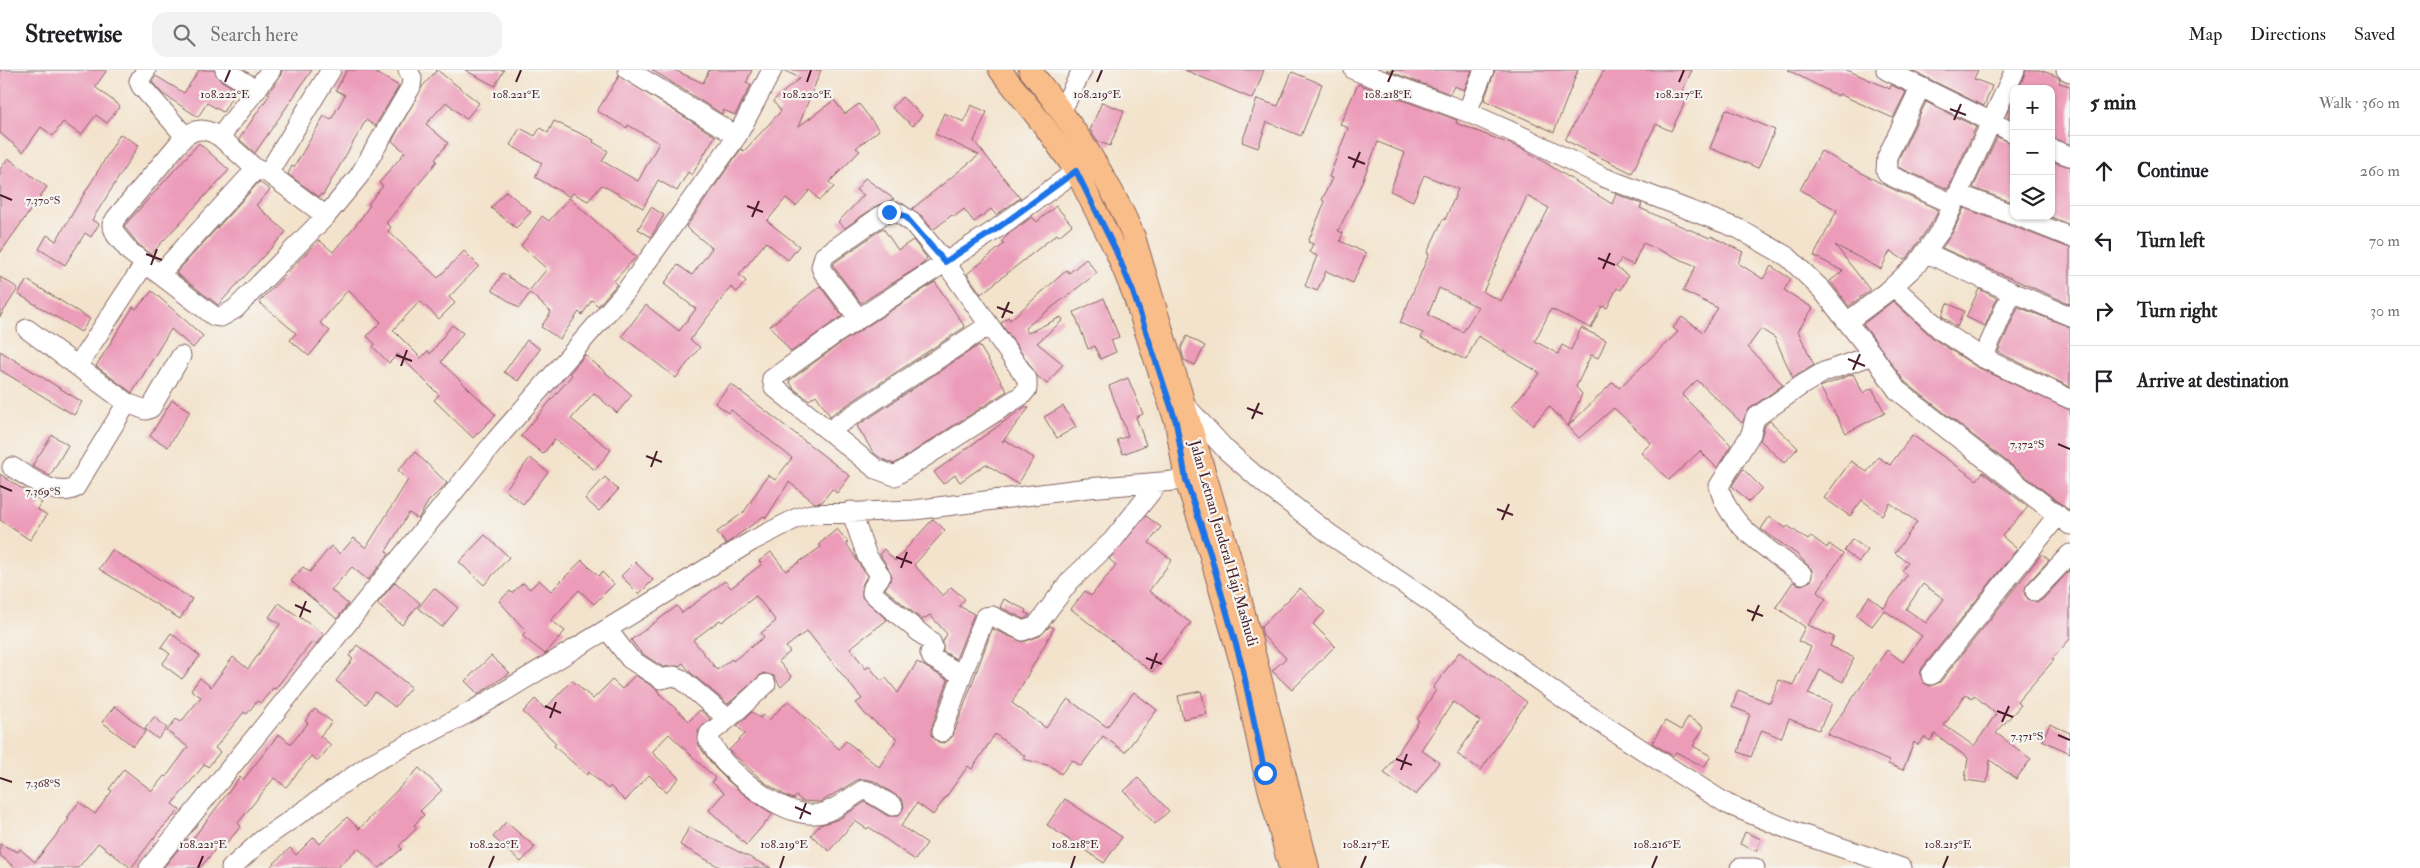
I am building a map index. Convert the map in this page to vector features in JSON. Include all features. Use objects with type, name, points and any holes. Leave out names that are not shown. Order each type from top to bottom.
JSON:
[{"type":"main road","name":"Jalan Letnan Jenderal Haji Mashudi","points":[[1000,70],[1045,127],[1076,171],[1116,251],[1133,292],[1176,422],[1186,480],[1210,553],[1242,666],[1265,773],[1290,868]]},
{"type":"main road","name":"Jalan Letnan Jenderal Haji Mashudi","points":[[1030,70],[1062,110],[1118,200],[1134,237],[1230,558],[1308,868]]},
{"type":"street","points":[[146,70],[139,81],[141,86],[185,136]]},
{"type":"street","points":[[225,70],[257,90]]},
{"type":"street","points":[[220,137],[271,70]]},
{"type":"street","points":[[78,365],[153,268],[262,171],[331,70]]},
{"type":"street","points":[[326,216],[262,171],[220,137],[203,129],[194,130],[185,136],[112,225],[121,242],[207,312],[220,317],[235,309],[326,216],[359,176],[411,87],[412,78],[408,70]]},
{"type":"street","points":[[628,70],[737,136]]},
{"type":"street","points":[[149,868],[496,440],[626,291],[737,136],[772,70]]},
{"type":"street","points":[[1062,110],[1082,70]]},
{"type":"street","points":[[1354,70],[1467,112],[1528,139],[1603,177],[1739,229],[1788,257],[1822,290],[1873,355],[1897,390],[2064,520],[1931,675]]},
{"type":"street","points":[[1467,112],[1484,70]]},
{"type":"street","points":[[1886,70],[2010,131]]},
{"type":"street","points":[[1847,322],[1893,286],[1916,264],[1943,227],[2015,70]]},
{"type":"street","points":[[2066,70],[2070,72]]},
{"type":"street","points":[[1920,88],[1887,157],[1886,171],[1889,175],[1955,199],[2010,214]]},
{"type":"street","points":[[2055,150],[2070,156]]},
{"type":"street","points":[[859,319],[824,272],[822,261],[828,252],[882,215],[889,212],[905,216],[945,262],[1028,379],[1027,390],[1022,395],[894,476],[876,469],[830,430],[774,387],[772,380],[859,319],[945,262],[995,230],[1076,171]]},
{"type":"street","points":[[2028,220],[2070,237]]},
{"type":"street","points":[[1925,252],[2070,316]]},
{"type":"street","points":[[1893,286],[1942,332],[1982,358],[2070,399]]},
{"type":"street","points":[[1982,358],[2012,292]]},
{"type":"street","points":[[830,430],[989,325]]},
{"type":"street","points":[[27,329],[127,402],[146,410],[151,408],[181,356]]},
{"type":"street","points":[[1802,574],[1748,532],[1731,516],[1722,499],[1719,486],[1750,434],[1755,418],[1824,372],[1873,355]]},
{"type":"street","points":[[12,467],[30,478],[60,491],[67,492],[75,488],[127,402]]},
{"type":"street","points":[[1186,406],[1226,450],[1246,468],[1332,535],[1423,597],[1568,701],[1678,773],[1727,804],[1786,829],[1902,868]]},
{"type":"street","points":[[231,868],[262,840],[372,763],[472,711],[752,541],[797,518],[811,514],[851,511],[914,510],[1088,488],[1158,484],[1186,480]]},
{"type":"street","points":[[942,732],[985,618],[992,616],[1023,630],[1036,626],[1070,581],[1113,540],[1158,484]]},
{"type":"street","points":[[851,511],[867,556],[881,576],[872,593],[931,642],[933,647],[930,653],[932,658],[962,675]]},
{"type":"street","points":[[2035,591],[2070,554]]},
{"type":"street","points":[[607,630],[630,659],[661,679],[674,676],[681,679],[728,719]]},
{"type":"street","points":[[766,684],[709,734],[708,739],[725,763],[763,795],[784,807],[805,813],[820,813],[843,805],[863,790],[893,806]]},
{"type":"street","points":[[1740,868],[1755,868]]},
{"type":"building","points":[[0,70],[107,70],[95,87],[120,106],[107,123],[96,115],[81,135],[63,122],[53,136],[41,127],[23,152],[0,133]]},
{"type":"building","points":[[199,70],[214,70],[219,79],[236,90],[223,112],[207,103],[198,117],[163,94],[152,82],[156,76],[184,93]]},
{"type":"building","points":[[282,70],[312,70],[255,153],[239,139],[270,94],[268,93],[280,77]]},
{"type":"building","points":[[347,70],[371,70],[399,86],[375,126],[366,120],[323,195],[321,194],[319,197],[288,174],[324,116],[331,120],[345,95],[336,90]]},
{"type":"building","points":[[437,70],[479,103],[466,119],[446,102],[426,124],[448,143],[435,159],[437,161],[427,174],[386,223],[391,227],[388,231],[438,278],[464,251],[479,266],[449,297],[455,303],[439,319],[420,301],[393,330],[421,358],[428,351],[430,354],[452,325],[463,333],[441,362],[496,415],[473,438],[434,400],[439,395],[398,354],[389,363],[373,347],[375,344],[367,336],[381,322],[348,290],[320,323],[330,331],[309,356],[290,340],[296,333],[259,302],[319,240],[333,252],[359,221],[370,205],[368,204],[383,186],[379,183],[405,152],[392,141],[422,87]]},
{"type":"building","points":[[465,70],[504,70],[495,86]]},
{"type":"building","points":[[652,70],[674,70],[703,83],[709,70],[752,70],[746,83],[751,85],[735,115],[723,110],[722,114]]},
{"type":"building","points":[[783,70],[821,70],[798,127],[834,100],[845,114],[859,104],[879,130],[856,148],[860,151],[829,182],[834,187],[819,200],[810,190],[796,206],[786,198],[767,221],[799,246],[788,260],[766,242],[739,275],[746,281],[737,292],[731,287],[690,340],[700,347],[676,378],[622,336],[646,305],[679,331],[696,309],[664,284],[678,265],[692,275],[712,248],[686,227],[741,149],[744,151],[781,111],[773,101],[800,78]]},
{"type":"building","points":[[1185,70],[1264,70],[1253,99]]},
{"type":"building","points":[[1386,70],[1472,70],[1464,90],[1454,86],[1450,94]]},
{"type":"building","points":[[1495,70],[1578,70],[1554,132],[1484,100]]},
{"type":"building","points":[[1604,70],[1692,70],[1682,91],[1689,94],[1671,131],[1656,124],[1632,173],[1565,140]]},
{"type":"building","points":[[1788,70],[1847,70],[1890,89],[1891,85],[1906,92],[1893,118],[1839,94],[1838,96]]},
{"type":"building","points":[[1911,70],[1978,70],[1974,79],[1992,86],[1984,106]]},
{"type":"building","points":[[2026,70],[2040,70],[2056,76],[2060,79],[2059,83],[2070,86],[2070,144],[2055,139],[2055,85],[2020,85]]},
{"type":"building","points":[[1292,72],[1322,84],[1301,136],[1267,122],[1258,148],[1242,142],[1257,99],[1278,106]]},
{"type":"building","points":[[619,76],[715,136],[692,175],[688,172],[677,191],[658,180],[643,208],[602,185],[588,201],[573,193],[570,197],[535,177],[542,163],[510,145],[520,128],[535,136],[540,128],[548,133],[554,121],[594,140],[593,142],[608,151],[602,161],[638,181],[659,143],[628,125],[627,128],[597,111]]},
{"type":"building","points":[[1358,84],[1457,120],[1456,123],[1523,149],[1612,204],[1616,194],[1642,204],[1640,208],[1664,219],[1710,238],[1711,236],[1743,252],[1738,263],[1763,279],[1771,266],[1791,279],[1784,290],[1813,308],[1798,331],[1814,365],[1793,378],[1775,338],[1761,329],[1748,347],[1783,385],[1749,409],[1742,423],[1697,380],[1682,395],[1731,445],[1717,468],[1700,451],[1669,480],[1641,453],[1651,443],[1614,408],[1579,438],[1549,406],[1533,425],[1512,406],[1540,373],[1478,336],[1466,360],[1421,338],[1423,333],[1400,323],[1429,254],[1427,253],[1443,219],[1445,220],[1458,189],[1424,175],[1413,201],[1390,191],[1405,153],[1378,142],[1359,189],[1338,231],[1343,233],[1340,241],[1366,253],[1353,283],[1326,271],[1317,291],[1305,286],[1317,256],[1309,252],[1313,244],[1308,242],[1325,202],[1322,200],[1332,178],[1329,177],[1348,128],[1340,124]],"holes":[[[1527,196],[1549,208],[1501,301],[1483,292]],[[1643,243],[1696,266],[1683,291],[1718,308],[1703,332],[1682,317],[1673,328],[1678,332],[1619,388],[1613,382],[1568,426],[1582,394],[1576,387],[1591,355],[1598,358],[1606,340],[1581,328],[1571,350],[1562,345],[1558,354],[1535,341],[1551,309],[1591,328],[1602,306],[1607,308],[1617,288],[1621,290],[1628,276],[1616,267],[1621,259],[1633,265]],[[1439,288],[1478,307],[1463,332],[1428,315]]]},
{"type":"building","points":[[902,97],[922,115],[913,126],[892,108]]},
{"type":"building","points":[[1102,102],[1124,111],[1110,146],[1097,141],[1090,130]]},
{"type":"building","points":[[1926,102],[1976,127],[1948,189],[1898,167],[1898,160]]},
{"type":"building","points":[[971,105],[987,112],[974,141],[1020,198],[996,215],[991,209],[974,222],[964,209],[954,217],[952,215],[933,230],[922,216],[912,209],[979,155],[935,134],[944,113],[964,122]]},
{"type":"building","points":[[1726,109],[1775,130],[1758,168],[1710,148]]},
{"type":"building","points":[[120,134],[139,145],[92,220],[99,224],[91,237],[85,233],[65,265],[39,249],[47,235],[56,241]]},
{"type":"building","points":[[1997,137],[2010,142],[2010,202],[1973,188]]},
{"type":"building","points":[[199,143],[229,170],[151,254],[138,244],[124,226]]},
{"type":"building","points":[[1821,151],[1884,185],[1939,210],[1908,257],[1904,260],[1890,251],[1881,269],[1835,245],[1870,290],[1849,306],[1830,281],[1843,271],[1814,256],[1837,210],[1800,190]]},
{"type":"building","points":[[8,158],[47,187],[0,253],[0,169]]},
{"type":"building","points":[[2055,162],[2070,167],[2070,225],[2055,219]]},
{"type":"building","points":[[865,178],[894,199],[876,206],[845,228],[838,222],[864,195],[856,190]]},
{"type":"building","points":[[259,182],[270,190],[256,205],[286,232],[218,305],[176,273]]},
{"type":"building","points":[[506,191],[531,212],[516,228],[491,208]]},
{"type":"building","points":[[569,198],[636,257],[614,281],[617,284],[598,306],[592,300],[582,315],[579,312],[560,339],[541,327],[551,312],[530,293],[519,308],[492,290],[503,273],[529,291],[547,269],[521,246],[542,216],[549,221]]},
{"type":"building","points":[[1056,206],[1072,225],[1059,236],[1057,234],[981,294],[967,274],[1004,244],[1002,241],[1010,233],[1032,217],[1037,222]]},
{"type":"building","points":[[651,207],[664,215],[651,237],[638,229]]},
{"type":"building","points":[[1964,208],[2070,248],[2070,304],[1942,248],[1953,232]]},
{"type":"building","points":[[883,228],[898,250],[913,240],[927,258],[923,264],[861,303],[833,266],[834,263]]},
{"type":"building","points":[[1086,259],[1097,273],[1025,328],[1028,333],[1061,317],[1063,320],[1037,343],[1063,364],[1047,384],[1038,377],[1001,323],[1008,317],[1010,320],[1067,270],[1069,273]]},
{"type":"building","points":[[0,277],[18,288],[0,317]]},
{"type":"building","points":[[27,280],[90,319],[81,332],[18,294]]},
{"type":"building","points":[[935,282],[965,327],[830,416],[816,395],[809,400],[794,389],[789,381],[841,343]]},
{"type":"building","points":[[820,286],[842,316],[791,352],[770,326]]},
{"type":"building","points":[[1979,289],[1997,298],[1985,326],[1966,317]]},
{"type":"building","points":[[152,291],[203,336],[193,348],[171,329],[132,393],[96,366],[133,307],[136,309]]},
{"type":"building","points":[[1104,298],[1119,337],[1111,340],[1116,352],[1100,359],[1095,346],[1088,349],[1074,312]]},
{"type":"building","points":[[1893,301],[1934,339],[1977,367],[2070,410],[2070,511],[1905,382],[1863,324]]},
{"type":"building","points":[[1947,303],[1964,311],[1957,327],[1942,316]]},
{"type":"building","points":[[2018,307],[2070,327],[2070,387],[1998,352]]},
{"type":"building","points":[[1187,336],[1205,346],[1195,365],[1184,360],[1181,348]]},
{"type":"building","points":[[527,340],[540,349],[518,381],[504,372]]},
{"type":"building","points":[[979,345],[1007,391],[894,464],[882,459],[873,452],[857,426]]},
{"type":"building","points":[[0,351],[82,402],[74,415],[0,370]]},
{"type":"building","points":[[585,355],[632,395],[617,413],[594,393],[571,419],[611,450],[595,470],[555,439],[543,454],[521,436],[572,375],[570,373]]},
{"type":"building","points":[[1853,374],[1863,393],[1872,388],[1885,413],[1846,433],[1820,387]]},
{"type":"building","points":[[1128,378],[1143,414],[1136,417],[1146,445],[1123,454],[1117,440],[1128,436],[1109,386]]},
{"type":"building","points":[[731,384],[850,476],[837,493],[832,489],[822,502],[815,503],[789,482],[766,518],[764,516],[726,544],[717,532],[744,512],[768,475],[775,480],[792,458],[731,410],[729,413],[715,403]]},
{"type":"building","points":[[172,400],[190,411],[168,447],[150,436]]},
{"type":"building","points":[[1026,406],[1029,408],[1002,442],[1005,440],[1034,458],[1018,484],[986,464],[960,482],[955,475],[943,484],[934,472]]},
{"type":"building","points":[[1063,406],[1076,427],[1057,438],[1044,417]]},
{"type":"building","points":[[1770,421],[1798,448],[1784,463],[1760,440],[1765,425]]},
{"type":"building","points":[[52,435],[68,445],[50,476],[32,466]]},
{"type":"building","points":[[1912,435],[1977,480],[1983,472],[2028,507],[2002,536],[2017,549],[1922,668],[1920,674],[1924,683],[1930,686],[1940,682],[2042,554],[2049,560],[2027,584],[2024,594],[2028,599],[2038,602],[2043,599],[2070,570],[2070,639],[2017,702],[2021,705],[1996,733],[2031,759],[2016,779],[1990,760],[1987,783],[1965,780],[1968,758],[1935,734],[1930,741],[1924,737],[1918,745],[1914,742],[1903,770],[1888,764],[1889,761],[1827,734],[1887,650],[1903,662],[1922,636],[1884,610],[1872,626],[1856,615],[1869,597],[1884,608],[1907,575],[1902,571],[1908,562],[1895,553],[1917,522],[1890,503],[1882,515],[1862,500],[1850,516],[1824,498],[1851,461],[1867,472],[1878,457],[1890,465]],"holes":[[[1923,584],[1944,599],[1926,623],[1906,609]],[[1966,694],[1972,698],[1974,695],[1996,714],[1974,746],[1944,725]]]},
{"type":"building","points":[[415,452],[447,483],[428,502],[418,519],[409,513],[386,551],[389,554],[368,580],[352,567],[331,590],[348,604],[337,619],[291,581],[303,567],[310,572],[331,546],[340,554],[354,538],[366,548],[408,480],[398,470]]},
{"type":"building","points":[[530,458],[548,472],[523,504],[505,490]]},
{"type":"building","points":[[1743,469],[1762,488],[1749,502],[1732,486]]},
{"type":"building","points":[[0,474],[19,487],[38,495],[36,498],[42,502],[37,509],[47,515],[30,540],[0,520]]},
{"type":"building","points":[[605,477],[618,490],[599,511],[585,499]]},
{"type":"building","points":[[1146,516],[1161,527],[1149,543],[1172,560],[1149,591],[1191,623],[1152,672],[1071,609],[1085,591],[1091,596],[1116,565],[1109,559]]},
{"type":"building","points":[[1769,517],[1786,528],[1788,526],[1808,540],[1811,536],[1827,548],[1829,544],[1843,554],[1817,592],[1826,599],[1808,625],[1834,637],[1830,646],[1854,658],[1843,682],[1820,670],[1808,694],[1832,703],[1819,730],[1789,719],[1781,738],[1762,730],[1751,757],[1738,752],[1750,714],[1732,707],[1738,690],[1770,703],[1779,680],[1793,685],[1811,647],[1798,641],[1805,627],[1776,607],[1793,582],[1801,585],[1811,581],[1812,570],[1798,555],[1761,529]]},
{"type":"building","points":[[933,519],[945,530],[914,565],[943,596],[951,587],[965,599],[959,606],[974,614],[956,659],[943,651],[943,641],[947,634],[930,615],[922,620],[885,589],[892,576],[880,554],[884,549],[895,561]]},
{"type":"building","points":[[837,529],[848,542],[846,543],[867,576],[862,585],[862,597],[887,620],[850,648],[866,669],[869,666],[881,681],[886,678],[898,693],[917,662],[948,680],[931,729],[931,735],[938,742],[945,743],[953,736],[992,629],[1023,642],[1040,636],[1050,626],[1054,628],[1012,703],[1046,728],[1068,699],[1107,727],[1134,692],[1157,710],[1125,752],[1103,736],[1081,766],[1072,760],[1061,774],[1051,766],[1023,759],[1025,756],[995,734],[972,769],[968,766],[933,815],[917,803],[901,826],[927,843],[915,860],[869,827],[867,829],[855,821],[829,851],[811,835],[820,825],[839,819],[865,802],[888,816],[898,816],[904,807],[903,800],[874,781],[865,779],[857,780],[821,802],[802,801],[796,796],[794,799],[764,782],[729,750],[745,734],[737,726],[752,712],[760,718],[763,715],[769,720],[788,701],[839,749],[846,741],[879,767],[897,739],[866,715],[856,703],[862,699],[807,631],[786,647],[790,652],[778,661],[792,677],[781,687],[774,676],[763,673],[728,704],[691,673],[683,663],[679,666],[663,667],[641,653],[631,640],[677,606],[682,613],[725,581],[731,588],[762,564],[759,561],[771,552],[786,571],[821,547],[819,544]],"holes":[[[756,596],[776,621],[761,633],[764,637],[733,661],[732,659],[717,670],[693,640],[720,620],[722,622]]]},
{"type":"building","points":[[485,535],[509,557],[484,585],[459,562]]},
{"type":"building","points":[[1852,539],[1868,550],[1859,562],[1844,551]]},
{"type":"building","points":[[112,550],[192,599],[180,619],[99,569]]},
{"type":"building","points":[[582,560],[598,576],[602,572],[614,584],[594,604],[579,590],[551,620],[565,631],[545,654],[522,636],[526,631],[499,601],[523,583],[530,589],[539,580],[551,591]]},
{"type":"building","points":[[635,562],[653,580],[639,594],[621,576]]},
{"type":"building","points":[[395,582],[420,603],[402,625],[377,604]]},
{"type":"building","points":[[434,588],[458,608],[442,627],[418,608]]},
{"type":"building","points":[[1300,588],[1325,612],[1313,624],[1335,646],[1292,690],[1272,671],[1286,658],[1263,636],[1261,627]]},
{"type":"building","points":[[1004,599],[1026,610],[1025,613],[1030,615],[1024,619],[1000,607]]},
{"type":"building","points":[[279,603],[324,634],[316,644],[312,642],[275,689],[273,688],[261,703],[257,701],[247,714],[244,712],[215,748],[220,752],[208,767],[205,764],[172,804],[180,810],[159,831],[131,868],[98,843],[78,868],[15,868],[0,855],[0,844],[18,852],[20,849],[35,862],[69,819],[67,818],[79,802],[95,814],[112,791],[109,789],[124,769],[152,791],[164,776],[166,777],[188,747],[167,731],[176,719],[181,722],[201,697],[191,690],[200,678],[211,687],[233,657],[248,669],[280,624],[269,617]]},
{"type":"building","points":[[171,633],[200,656],[182,679],[162,664],[170,654],[161,647]]},
{"type":"building","points":[[357,645],[411,687],[395,707],[375,692],[366,704],[336,681],[353,659],[349,656]]},
{"type":"building","points":[[1459,652],[1527,702],[1481,770],[1457,754],[1480,721],[1453,702],[1421,750],[1439,762],[1416,795],[1384,773],[1419,721],[1417,720],[1436,690],[1433,688]]},
{"type":"building","points":[[491,656],[510,673],[478,694],[465,681]]},
{"type":"building","points":[[635,675],[658,690],[689,721],[700,710],[710,719],[698,731],[699,746],[715,768],[728,781],[751,800],[773,814],[746,845],[709,810],[724,793],[712,782],[715,778],[669,734],[652,752],[679,778],[666,792],[649,775],[625,801],[610,786],[608,789],[589,772],[587,775],[554,746],[556,743],[523,712],[535,699],[545,709],[572,680],[593,699],[612,680],[622,689]]},
{"type":"building","points":[[1201,691],[1207,714],[1183,719],[1178,696]]},
{"type":"building","points":[[115,706],[146,731],[133,746],[102,722]]},
{"type":"building","points":[[315,709],[332,722],[320,736],[331,745],[318,761],[311,756],[286,787],[274,778],[238,823],[241,826],[226,844],[222,841],[200,868],[163,868],[187,839],[191,841],[240,777],[243,780],[279,734],[291,744],[308,723],[305,721]]},
{"type":"building","points":[[154,717],[167,728],[158,739],[145,729]]},
{"type":"building","points":[[1688,717],[1704,727],[1693,746],[1711,756],[1704,767],[1676,752],[1673,756],[1652,743],[1665,721],[1681,730]]},
{"type":"building","points":[[2050,724],[2070,733],[2070,753],[2042,740]]},
{"type":"building","points":[[419,768],[442,790],[420,811],[424,815],[414,825],[417,828],[399,846],[402,849],[379,868],[358,848],[337,868],[269,868],[290,848],[296,855],[314,837],[320,844],[347,817],[359,829]]},
{"type":"building","points":[[1138,778],[1169,811],[1155,824],[1124,791]]},
{"type":"building","points":[[1065,799],[1122,837],[1104,863],[1047,825]]},
{"type":"building","points":[[506,822],[535,847],[521,862],[493,837]]},
{"type":"building","points":[[689,827],[771,868],[722,868],[714,864],[680,845]]},
{"type":"building","points":[[1745,832],[1761,839],[1756,851],[1740,844]]},
{"type":"route","points":[[889,212],[897,212],[905,216],[945,262],[995,230],[1076,171],[1092,200],[1133,292],[1176,422],[1186,480],[1210,553],[1242,666],[1265,773]]}]
